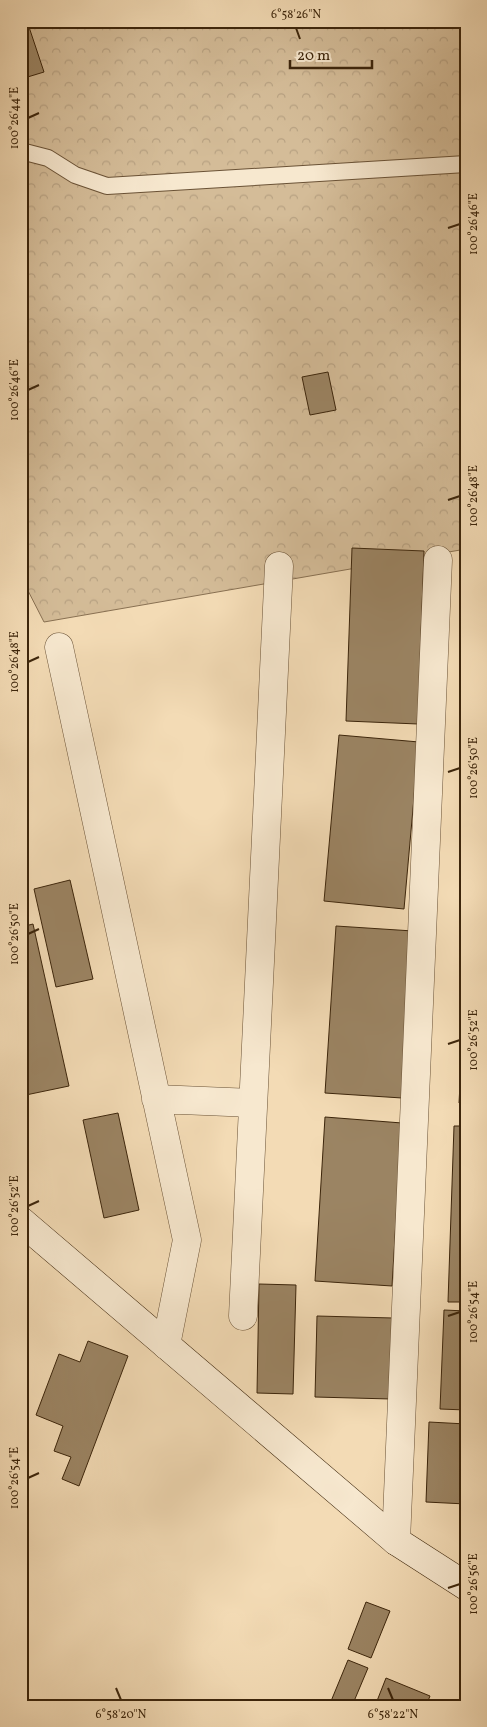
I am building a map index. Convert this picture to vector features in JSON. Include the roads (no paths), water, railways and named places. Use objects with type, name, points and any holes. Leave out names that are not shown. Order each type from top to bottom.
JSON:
[{"type":"street","points":[[396,1541],[438,560]]},
{"type":"street","points":[[243,1316],[279,566]]},
{"type":"street","points":[[59,647],[187,1240],[166,1345]]},
{"type":"street","points":[[156,1099],[253,1103]]},
{"type":"street","points":[[21,1222],[396,1541],[466,1586]]},
{"type":"lane","points":[[21,151],[48,158],[74,175],[107,186],[466,164]]}]
